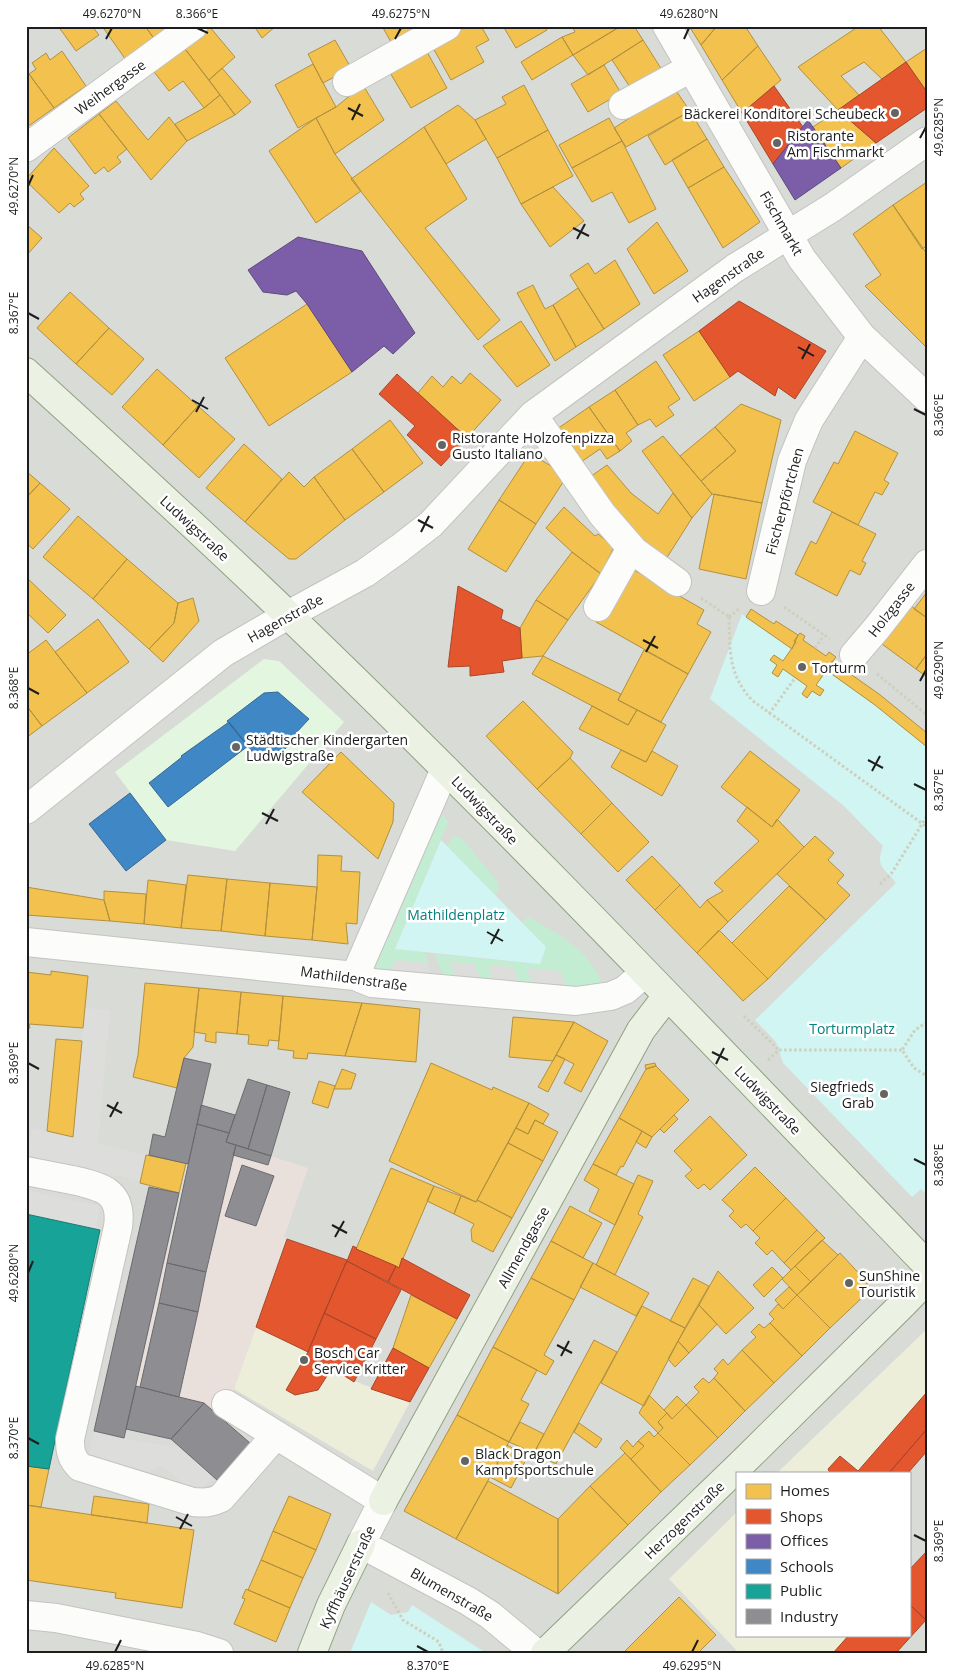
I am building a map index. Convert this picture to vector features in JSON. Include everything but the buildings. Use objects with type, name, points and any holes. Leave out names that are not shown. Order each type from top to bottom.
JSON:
[{"type":"main road","name":"Ludwigstraße","points":[[26,372],[288,615],[444,768],[927,1265]]},
{"type":"main road","name":"Allmendgasse","points":[[383,1501],[641,1030],[667,996]]},
{"type":"main road","name":"Herzogenstraße","points":[[545,1653],[742,1463],[927,1279]]},
{"type":"main road","name":"Kyffhäuserstraße","points":[[312,1653],[331,1605],[361,1544]]},
{"type":"street","name":"Weihergasse","points":[[26,148],[193,26]]},
{"type":"street","points":[[347,82],[447,26]]},
{"type":"street","name":"Fischmarkt","points":[[666,26],[802,259],[862,337],[927,398]]},
{"type":"street","points":[[624,105],[691,68]]},
{"type":"street","name":"Hagenstraße","points":[[26,810],[223,653],[365,573],[423,530],[460,494],[533,415],[736,268],[833,207],[927,141]]},
{"type":"street","name":"Fischerpförtchen","points":[[760,591],[792,461],[809,420],[862,337]]},
{"type":"street","points":[[533,415],[602,514],[631,548],[677,582]]},
{"type":"street","points":[[598,607],[631,548]]},
{"type":"street","name":"Holzgasse","points":[[854,655],[927,564]]},
{"type":"street","points":[[355,976],[444,768]]},
{"type":"street","name":"Mathildenstraße","points":[[26,942],[355,976],[372,983],[576,1001],[611,996],[625,990],[645,973]]},
{"type":"street","points":[[26,1171],[107,1190],[115,1200],[120,1213],[70,1439],[70,1451],[73,1459],[80,1467],[87,1471],[193,1502],[214,1502],[221,1498],[276,1435]]},
{"type":"street","points":[[226,1404],[383,1501]]},
{"type":"street","name":"Kyffhäuserstraße","points":[[361,1544],[383,1501]]},
{"type":"street","name":"Blumenstraße","points":[[361,1544],[468,1601],[490,1615],[536,1653]]},
{"type":"street","points":[[26,1615],[56,1618],[112,1629],[197,1646],[219,1653]]},
{"type":"path","points":[[730,617],[730,651],[736,678],[744,691],[769,714],[927,827]]},
{"type":"path","points":[[815,648],[824,635]]},
{"type":"path","points":[[769,714],[795,678]]},
{"type":"path","points":[[880,884],[891,874],[927,816]]},
{"type":"path","points":[[744,1016],[779,1050]]},
{"type":"path","points":[[902,1050],[915,1030],[927,1022]]},
{"type":"path","points":[[791,1050],[902,1050]]},
{"type":"path","points":[[902,1050],[914,1068],[927,1076]]},
{"type":"path","points":[[385,1586],[403,1620],[439,1642],[443,1653]]},
{"type":"shaded area","points":[[26,26],[927,26],[927,1653],[26,1653]]},
{"type":"shaded area","name":"Städtischer Kindergarten Ludwigstraße","points":[[264,659],[279,661],[344,722],[235,851],[166,840],[115,772]]},
{"type":"shaded area","points":[[441,812],[448,822],[395,949],[422,952],[427,955],[428,963],[397,960],[384,975],[374,974],[369,960],[379,938],[389,938]]},
{"type":"shaded area","points":[[454,836],[462,839],[497,881],[499,888],[495,895],[447,847]]},
{"type":"shaded area","points":[[528,917],[564,938],[580,951],[597,972],[600,986],[569,991],[527,969],[534,988],[521,987],[488,965],[495,984],[483,984],[450,962],[456,981],[445,980],[435,954],[540,964],[546,947],[522,923]]},
{"type":"shaded area","points":[[397,960],[428,963],[432,979],[384,975]]},
{"type":"shaded area","points":[[450,962],[474,964],[483,984],[456,981]]},
{"type":"shaded area","points":[[488,965],[513,967],[521,987],[495,984]]},
{"type":"shaded area","points":[[527,968],[560,971],[569,991],[534,988]]},
{"type":"shaded area","points":[[85,1008],[110,1010],[98,1143],[146,1155],[140,1181],[26,1155],[32,1128],[73,1137]]},
{"type":"shaded area","points":[[197,1124],[229,1133],[236,1145],[308,1168],[284,1237],[287,1239],[234,1389],[219,1416],[204,1403],[136,1386]]},
{"type":"shaded area","points":[[26,1190],[100,1206],[96,1229],[26,1214]]},
{"type":"shaded area","name":"Bosch Car Service Kritter","points":[[287,1239],[347,1260],[401,1290],[354,1381],[410,1402],[373,1471],[234,1389]]},
{"type":"shaded area","points":[[927,1329],[927,1451],[909,1472],[778,1472]]},
{"type":"shaded area","points":[[94,1431],[153,1444],[179,1446],[213,1476],[196,1495],[162,1465],[147,1471],[88,1458]]},
{"type":"shaded area","points":[[736,1513],[736,1636],[848,1636],[833,1653],[739,1653],[669,1579]]},
{"type":"green space","name":"Torturmplatz","points":[[742,614],[792,649],[783,661],[774,655],[770,660],[777,665],[772,673],[783,669],[807,686],[802,694],[807,698],[812,691],[820,696],[824,690],[816,685],[826,670],[875,705],[927,747],[927,1194],[921,1189],[912,1197],[783,1063],[776,1042],[755,1020],[896,883],[880,863],[883,846],[844,806],[710,699]]},
{"type":"green space","name":"Mathildenplatz","points":[[441,840],[546,947],[540,964],[395,949]]},
{"type":"green space","points":[[371,1602],[391,1615],[408,1612],[412,1605],[486,1653],[350,1653]]},
{"type":"place","name":"Bäckerei Konditorei Scheubeck","points":[[895,113]]},
{"type":"place","name":"Ristorante Am Fischmarkt","points":[[777,143]]},
{"type":"place","name":"Ristorante Holzofenpizza Gusto Italiano","points":[[442,445]]},
{"type":"place","name":"Torturm","points":[[802,667]]},
{"type":"place","name":"Städtischer Kindergarten Ludwigstraße","points":[[236,747]]},
{"type":"place","name":"Siegfrieds Grab","points":[[884,1094]]},
{"type":"place","name":"SunShine Touristik","points":[[849,1283]]},
{"type":"place","name":"Bosch Car Service Kritter","points":[[304,1360]]},
{"type":"place","name":"Black Dragon Kampfsportschule","points":[[465,1461]]}]
